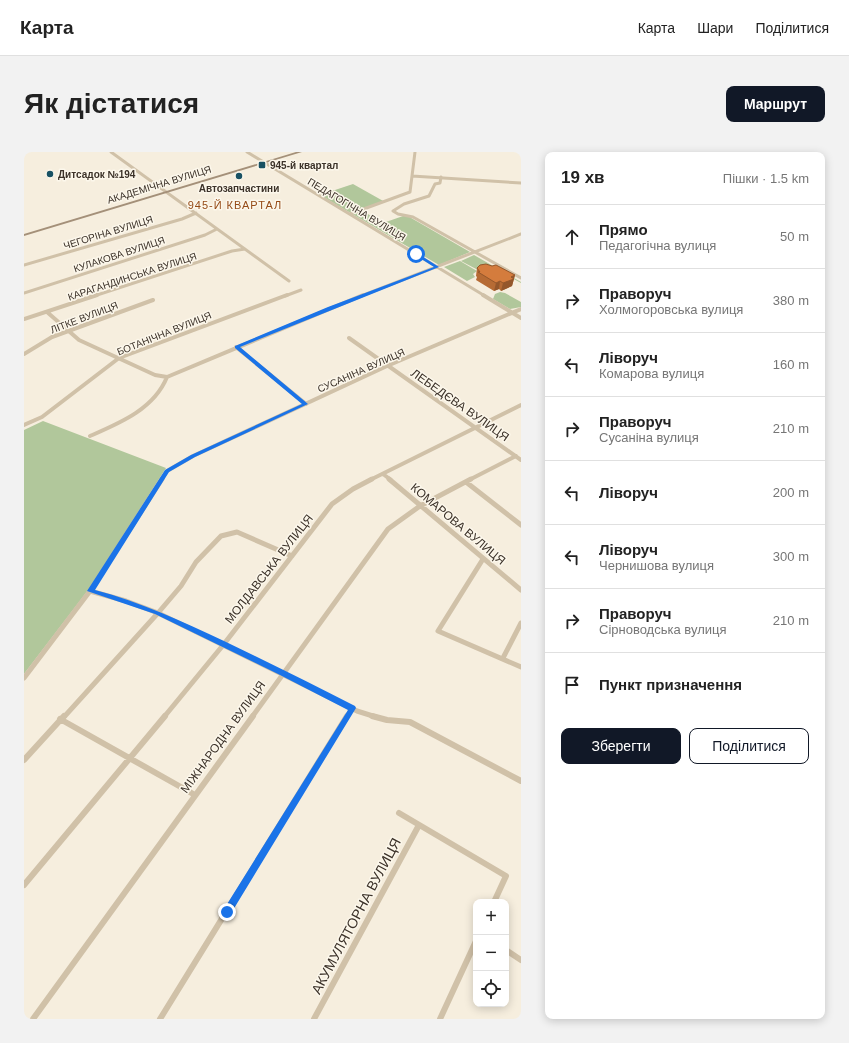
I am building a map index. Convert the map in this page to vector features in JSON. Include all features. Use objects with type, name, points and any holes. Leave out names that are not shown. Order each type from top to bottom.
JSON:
[{"type":"main road","name":"АКАДЕМІЧНА ВУЛИЦЯ","points":[[24,235],[300,152]]},
{"type":"street","points":[[111,152],[289,281]]},
{"type":"street","name":"ПЕДАГОГІЧНА ВУЛИЦЯ","points":[[247,152],[521,318]]},
{"type":"street","points":[[350,214],[410,192],[415,152]]},
{"type":"street","points":[[412,176],[521,183]]},
{"type":"street","name":"ПЕДАГОГІЧНА ВУЛИЦЯ","points":[[441,177],[440,183],[435,184],[434,191],[427,198],[398,206],[393,211],[398,214],[413,217],[473,253],[521,278]]},
{"type":"street","name":"ЧЕГОРІНА ВУЛИЦЯ","points":[[24,265],[182,219],[196,213]]},
{"type":"street","name":"КУЛАКОВА ВУЛИЦЯ","points":[[24,293],[205,235],[217,229]]},
{"type":"street","points":[[47,312],[66,331],[80,340],[155,375],[167,377],[330,308],[521,234]]},
{"type":"street","name":"КАРАГАНДИНСЬКА ВУЛИЦЯ","points":[[24,319],[232,251],[245,249]]},
{"type":"street","name":"БОТАНІЧНА ВУЛИЦЯ","points":[[24,425],[42,417],[119,358],[301,290]]},
{"type":"street","name":"ЛІТКЕ ВУЛИЦЯ","points":[[24,354],[52,337],[66,331],[153,300]]},
{"type":"street","name":"СУСАНІНА ВУЛИЦЯ","points":[[90,591],[167,471],[193,456],[387,366],[521,309]]},
{"type":"street","name":"ЛЕБЕДЄВА ВУЛИЦЯ","points":[[349,338],[518,458]]},
{"type":"street","points":[[236,347],[306,404]]},
{"type":"street","points":[[90,436],[131,415],[157,397],[167,377]]},
{"type":"street","name":"МОЛДАВСЬКА ВУЛИЦЯ","points":[[24,885],[224,644],[332,504],[353,489],[521,405]]},
{"type":"street","name":"МІЖНАРОДНА ВУЛИЦЯ","points":[[33,1019],[388,529],[420,506],[466,482],[518,458]]},
{"type":"street","name":"КОМАРОВА ВУЛИЦЯ","points":[[383,474],[521,590]]},
{"type":"street","points":[[466,482],[521,524]]},
{"type":"street","points":[[24,760],[60,718],[158,613],[181,586],[196,562],[221,536],[236,532],[292,556]]},
{"type":"street","points":[[483,559],[438,631],[521,667]]},
{"type":"street","points":[[24,678],[90,591],[126,600],[158,613],[352,708],[387,720],[410,722],[521,781]]},
{"type":"street","points":[[503,658],[521,623]]},
{"type":"street","points":[[160,1019],[352,708]]},
{"type":"street","points":[[60,718],[195,795]]},
{"type":"street","points":[[399,813],[506,876],[495,899]]},
{"type":"street","name":"АКУМУЛЯТОРНА ВУЛИЦЯ","points":[[314,1019],[419,825]]},
{"type":"street","points":[[440,1019],[473,948]]},
{"type":"street","points":[[509,952],[521,960]]},
{"type":"green space","points":[[353,184],[385,202],[361,210],[383,223],[406,215],[470,252],[439,265],[320,195]]},
{"type":"green space","points":[[474,255],[521,283],[497,270],[478,270],[461,261]]},
{"type":"green space","points":[[460,261],[477,271],[473,274],[475,277],[467,281],[444,267]]},
{"type":"green space","points":[[500,292],[505,293],[521,302],[521,307],[510,309],[493,299],[495,294]]},
{"type":"green space","points":[[43,421],[166,468],[92,585],[24,674],[24,430]]},
{"type":"building","points":[[486,264],[492,266],[496,265],[515,275],[511,277],[514,279],[503,283],[500,281],[496,283],[478,272],[480,272],[477,268],[480,265]]},
{"type":"place","name":"945-й квартал","points":[[262,165]]},
{"type":"place","name":"Дитсадок №194","points":[[50,174]]},
{"type":"place","name":"Автозапчастини","points":[[239,176]]},
{"type":"district","name":"945-Й КВАРТАЛ","points":[[235,205]]},
{"type":"route","points":[[227,912],[352,708],[158,613],[126,600],[90,591],[167,471],[193,456],[306,404],[236,347],[330,308],[437,267],[416,254]]}]
